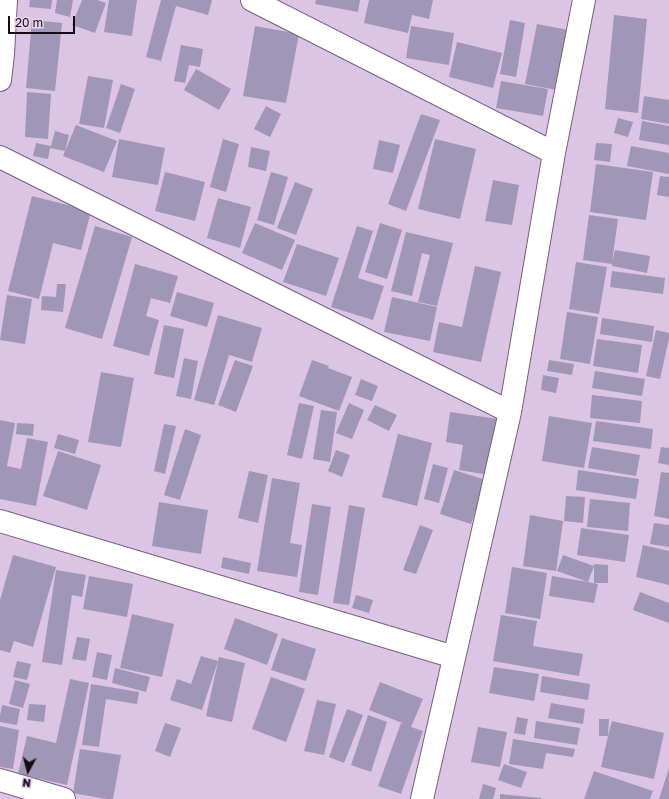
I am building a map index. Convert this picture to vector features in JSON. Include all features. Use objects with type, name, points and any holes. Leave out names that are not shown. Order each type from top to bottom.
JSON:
[{"type":"street","points":[[0,80],[6,0]]},
{"type":"street","points":[[252,0],[554,153]]},
{"type":"street","points":[[422,799],[510,412],[554,153],[584,0]]},
{"type":"street","points":[[0,157],[510,412]]},
{"type":"street","points":[[0,521],[454,657]]},
{"type":"street","points":[[0,780],[64,799]]},
{"type":"building","points":[[30,0],[52,0],[51,9],[29,7]]},
{"type":"building","points":[[57,0],[73,0],[70,17],[55,13]]},
{"type":"building","points":[[82,0],[97,0],[106,3],[95,33],[72,25]]},
{"type":"building","points":[[109,0],[137,0],[132,36],[104,32]]},
{"type":"building","points":[[161,0],[212,0],[208,15],[176,6],[161,61],[146,57]]},
{"type":"building","points":[[316,0],[360,0],[358,12],[315,4]]},
{"type":"building","points":[[369,0],[433,0],[429,19],[412,15],[408,33],[364,23]]},
{"type":"building","points":[[614,15],[647,19],[638,113],[605,109]]},
{"type":"building","points":[[32,20],[62,23],[55,91],[26,88]]},
{"type":"building","points":[[510,20],[525,23],[516,77],[500,74]]},
{"type":"building","points":[[537,24],[568,30],[557,90],[525,84]]},
{"type":"building","points":[[255,26],[299,34],[286,103],[243,96]]},
{"type":"building","points":[[411,26],[454,33],[449,65],[406,58]]},
{"type":"building","points":[[457,42],[502,53],[493,88],[449,77]]},
{"type":"building","points":[[181,45],[203,49],[200,67],[189,65],[185,83],[174,81]]},
{"type":"building","points":[[196,69],[231,89],[219,110],[184,90]]},
{"type":"building","points":[[88,76],[113,80],[104,128],[79,124]]},
{"type":"building","points":[[501,81],[548,89],[543,116],[496,108]]},
{"type":"building","points":[[121,84],[135,89],[120,133],[106,128]]},
{"type":"building","points":[[27,92],[51,94],[48,139],[25,137]]},
{"type":"building","points":[[644,96],[669,100],[669,124],[641,119]]},
{"type":"building","points":[[266,106],[281,114],[270,137],[254,129]]},
{"type":"building","points":[[421,114],[440,120],[406,211],[388,204]]},
{"type":"building","points":[[618,118],[633,122],[628,137],[614,133]]},
{"type":"building","points":[[642,121],[669,126],[669,145],[639,140]]},
{"type":"building","points":[[76,125],[117,141],[104,172],[63,156]]},
{"type":"building","points":[[55,131],[69,135],[65,151],[50,148],[48,159],[33,156],[36,143],[51,146]]},
{"type":"building","points":[[119,139],[165,148],[158,185],[112,177]]},
{"type":"building","points":[[223,139],[239,144],[226,192],[210,187]]},
{"type":"building","points":[[435,139],[476,149],[460,219],[418,209]]},
{"type":"building","points":[[379,140],[400,145],[393,173],[373,169]]},
{"type":"building","points":[[596,143],[612,144],[610,162],[594,160]]},
{"type":"building","points":[[631,146],[669,153],[669,174],[627,166]]},
{"type":"building","points":[[251,147],[270,151],[266,171],[248,167]]},
{"type":"building","points":[[596,164],[653,172],[646,220],[590,212]]},
{"type":"building","points":[[165,172],[205,182],[195,221],[155,211]]},
{"type":"building","points":[[271,172],[288,177],[274,225],[257,220]]},
{"type":"building","points":[[660,176],[669,177],[669,197],[657,195]]},
{"type":"building","points":[[493,180],[519,185],[512,225],[485,221]]},
{"type":"building","points":[[295,182],[313,189],[296,235],[277,228]]},
{"type":"building","points":[[32,196],[91,211],[81,250],[53,243],[39,299],[8,291]]},
{"type":"building","points":[[218,198],[251,207],[240,248],[207,238]]},
{"type":"building","points":[[589,215],[618,219],[612,262],[615,250],[650,256],[647,273],[612,266],[612,264],[583,260]]},
{"type":"building","points":[[255,223],[295,240],[282,270],[242,253]]},
{"type":"building","points":[[380,223],[402,230],[387,279],[365,272]]},
{"type":"building","points":[[95,226],[132,237],[102,339],[65,328]]},
{"type":"building","points":[[357,226],[373,231],[358,278],[384,286],[373,320],[331,307]]},
{"type":"building","points":[[406,232],[453,243],[437,306],[418,302],[430,255],[422,253],[412,296],[391,291]]},
{"type":"building","points":[[297,244],[339,258],[326,296],[283,282]]},
{"type":"building","points":[[576,262],[607,267],[599,314],[569,309]]},
{"type":"building","points":[[135,264],[178,276],[170,303],[151,298],[146,316],[159,320],[149,356],[113,346]]},
{"type":"building","points":[[475,266],[501,272],[481,362],[433,352],[439,322],[462,327]]},
{"type":"building","points":[[612,271],[665,278],[663,294],[610,287]]},
{"type":"building","points":[[57,284],[66,284],[63,312],[41,310],[42,296],[56,297]]},
{"type":"building","points":[[177,292],[214,303],[207,327],[170,316]]},
{"type":"building","points":[[7,295],[32,299],[25,344],[0,340]]},
{"type":"building","points":[[392,297],[437,307],[430,341],[384,332]]},
{"type":"building","points":[[567,312],[598,317],[590,364],[560,359]]},
{"type":"building","points":[[218,315],[262,328],[252,362],[229,355],[214,405],[194,400]]},
{"type":"building","points":[[602,318],[654,326],[652,342],[600,334]]},
{"type":"building","points":[[164,325],[184,329],[174,378],[154,374]]},
{"type":"building","points":[[656,330],[669,333],[660,379],[646,376]]},
{"type":"building","points":[[597,339],[642,345],[638,373],[593,366]]},
{"type":"building","points":[[184,358],[198,361],[191,399],[176,396]]},
{"type":"building","points":[[235,360],[253,366],[236,412],[218,405]]},
{"type":"building","points":[[312,360],[352,377],[339,411],[299,396]]},
{"type":"building","points":[[549,360],[574,364],[572,375],[547,371]]},
{"type":"building","points":[[595,371],[645,379],[642,396],[592,388]]},
{"type":"building","points":[[101,372],[134,378],[121,447],[88,442]]},
{"type":"building","points":[[543,375],[559,378],[556,393],[541,390]]},
{"type":"building","points":[[361,379],[378,386],[372,401],[355,395]]},
{"type":"building","points":[[592,395],[642,401],[640,423],[590,418]]},
{"type":"building","points":[[299,403],[314,406],[302,459],[287,455]]},
{"type":"building","points":[[349,403],[364,410],[352,439],[336,433]]},
{"type":"building","points":[[375,405],[397,415],[389,431],[367,420]]},
{"type":"building","points":[[321,410],[337,412],[330,462],[313,459]]},
{"type":"building","points":[[450,412],[498,419],[489,475],[459,470],[463,445],[446,442]]},
{"type":"building","points":[[549,416],[592,423],[584,468],[542,461]]},
{"type":"building","points":[[0,420],[15,423],[7,466],[21,469],[27,438],[48,442],[36,506],[0,499]]},
{"type":"building","points":[[596,421],[653,429],[651,449],[593,441]]},
{"type":"building","points":[[17,423],[34,424],[33,436],[16,434]]},
{"type":"building","points":[[164,424],[176,426],[165,474],[154,471]]},
{"type":"building","points":[[185,429],[201,435],[180,500],[164,495]]},
{"type":"building","points":[[58,434],[79,440],[75,454],[54,448]]},
{"type":"building","points":[[398,434],[432,443],[417,506],[382,497]]},
{"type":"building","points":[[592,447],[640,455],[636,476],[588,468]]},
{"type":"building","points":[[661,447],[669,448],[669,465],[658,463]]},
{"type":"building","points":[[336,450],[350,455],[342,477],[328,471]]},
{"type":"building","points":[[58,451],[101,465],[87,510],[43,496]]},
{"type":"building","points":[[433,464],[448,468],[439,503],[424,499]]},
{"type":"building","points":[[454,470],[486,480],[471,524],[440,514]]},
{"type":"building","points":[[578,470],[639,479],[636,499],[576,490]]},
{"type":"building","points":[[249,471],[268,475],[258,523],[238,518]]},
{"type":"building","points":[[661,472],[669,473],[669,519],[654,516]]},
{"type":"building","points":[[272,478],[300,483],[290,543],[302,545],[297,577],[257,571]]},
{"type":"building","points":[[566,496],[585,497],[583,523],[564,521]]},
{"type":"building","points":[[590,499],[630,503],[628,531],[587,527]]},
{"type":"building","points":[[159,502],[208,510],[201,554],[152,546]]},
{"type":"building","points":[[312,504],[331,507],[318,595],[299,592]]},
{"type":"building","points":[[349,505],[365,508],[349,605],[333,603]]},
{"type":"building","points":[[530,515],[563,521],[556,571],[523,566]]},
{"type":"building","points":[[654,523],[669,525],[669,547],[650,544]]},
{"type":"building","points":[[420,525],[433,530],[416,574],[403,570]]},
{"type":"building","points":[[581,528],[629,535],[625,562],[577,555]]},
{"type":"building","points":[[643,545],[669,551],[669,585],[636,577]]},
{"type":"building","points":[[13,555],[56,567],[33,647],[14,641],[10,653],[0,650],[0,600]]},
{"type":"building","points":[[563,555],[594,566],[588,582],[557,571]]},
{"type":"building","points":[[223,557],[251,563],[249,574],[221,568]]},
{"type":"building","points":[[594,564],[608,565],[608,583],[594,583]]},
{"type":"building","points":[[512,567],[547,573],[540,619],[505,613]]},
{"type":"building","points":[[56,570],[86,575],[82,597],[72,595],[62,665],[42,662]]},
{"type":"building","points":[[89,576],[133,584],[127,617],[83,609]]},
{"type":"building","points":[[552,576],[598,584],[594,603],[549,596]]},
{"type":"building","points":[[640,592],[669,603],[669,623],[633,610]]},
{"type":"building","points":[[356,595],[373,600],[369,613],[352,608]]},
{"type":"building","points":[[132,614],[174,624],[162,677],[120,668]]},
{"type":"building","points":[[501,615],[537,621],[533,646],[583,654],[579,676],[493,661]]},
{"type":"building","points":[[235,618],[278,634],[267,665],[224,649]]},
{"type":"building","points":[[77,637],[90,639],[86,661],[72,659]]},
{"type":"building","points":[[282,638],[316,649],[306,681],[271,670]]},
{"type":"building","points":[[97,652],[112,655],[107,680],[92,677]]},
{"type":"building","points":[[201,656],[218,661],[202,710],[170,700],[177,679],[191,684]]},
{"type":"building","points":[[219,657],[245,663],[232,722],[206,716]]},
{"type":"building","points":[[17,661],[31,664],[27,680],[13,677]]},
{"type":"building","points":[[494,667],[539,674],[534,701],[489,693]]},
{"type":"building","points":[[115,668],[150,677],[146,692],[112,683]]},
{"type":"building","points":[[542,676],[590,684],[588,700],[540,692]]},
{"type":"building","points":[[271,677],[305,689],[286,742],[252,729]]},
{"type":"building","points":[[70,679],[89,683],[67,785],[18,774],[27,736],[56,743]]},
{"type":"building","points":[[15,680],[30,684],[23,708],[9,704]]},
{"type":"building","points":[[380,682],[423,699],[411,727],[423,731],[401,794],[378,786],[401,723],[405,724],[369,710]]},
{"type":"building","points":[[91,684],[139,692],[137,704],[106,699],[99,747],[82,745]]},
{"type":"building","points":[[317,700],[336,704],[324,755],[304,751]]},
{"type":"building","points":[[551,703],[585,709],[583,724],[548,718]]},
{"type":"building","points":[[29,704],[46,705],[44,722],[27,720]]},
{"type":"building","points":[[2,705],[20,709],[17,725],[0,722]]},
{"type":"building","points":[[347,709],[363,715],[344,763],[329,757]]},
{"type":"building","points":[[368,715],[387,722],[371,772],[351,765]]},
{"type":"building","points":[[517,717],[528,719],[525,735],[514,733]]},
{"type":"building","points":[[599,719],[609,719],[608,736],[599,736]]},
{"type":"building","points":[[536,721],[580,728],[577,745],[534,738]]},
{"type":"building","points":[[612,721],[664,733],[654,779],[601,767]]},
{"type":"building","points":[[165,723],[181,728],[170,757],[155,751]]},
{"type":"building","points":[[0,726],[19,730],[13,769],[0,767]]},
{"type":"building","points":[[478,727],[507,732],[500,767],[471,762]]},
{"type":"building","points":[[513,739],[575,749],[573,757],[546,753],[543,769],[509,764]]},
{"type":"building","points":[[80,749],[121,755],[113,799],[73,793]]},
{"type":"building","points":[[504,764],[527,772],[521,788],[498,780]]},
{"type":"building","points":[[669,768],[669,799],[659,799]]},
{"type":"building","points":[[594,771],[653,791],[650,799],[584,799]]},
{"type":"building","points":[[483,784],[496,788],[493,799],[479,799]]},
{"type":"building","points":[[500,794],[541,798],[541,799],[500,799]]}]
